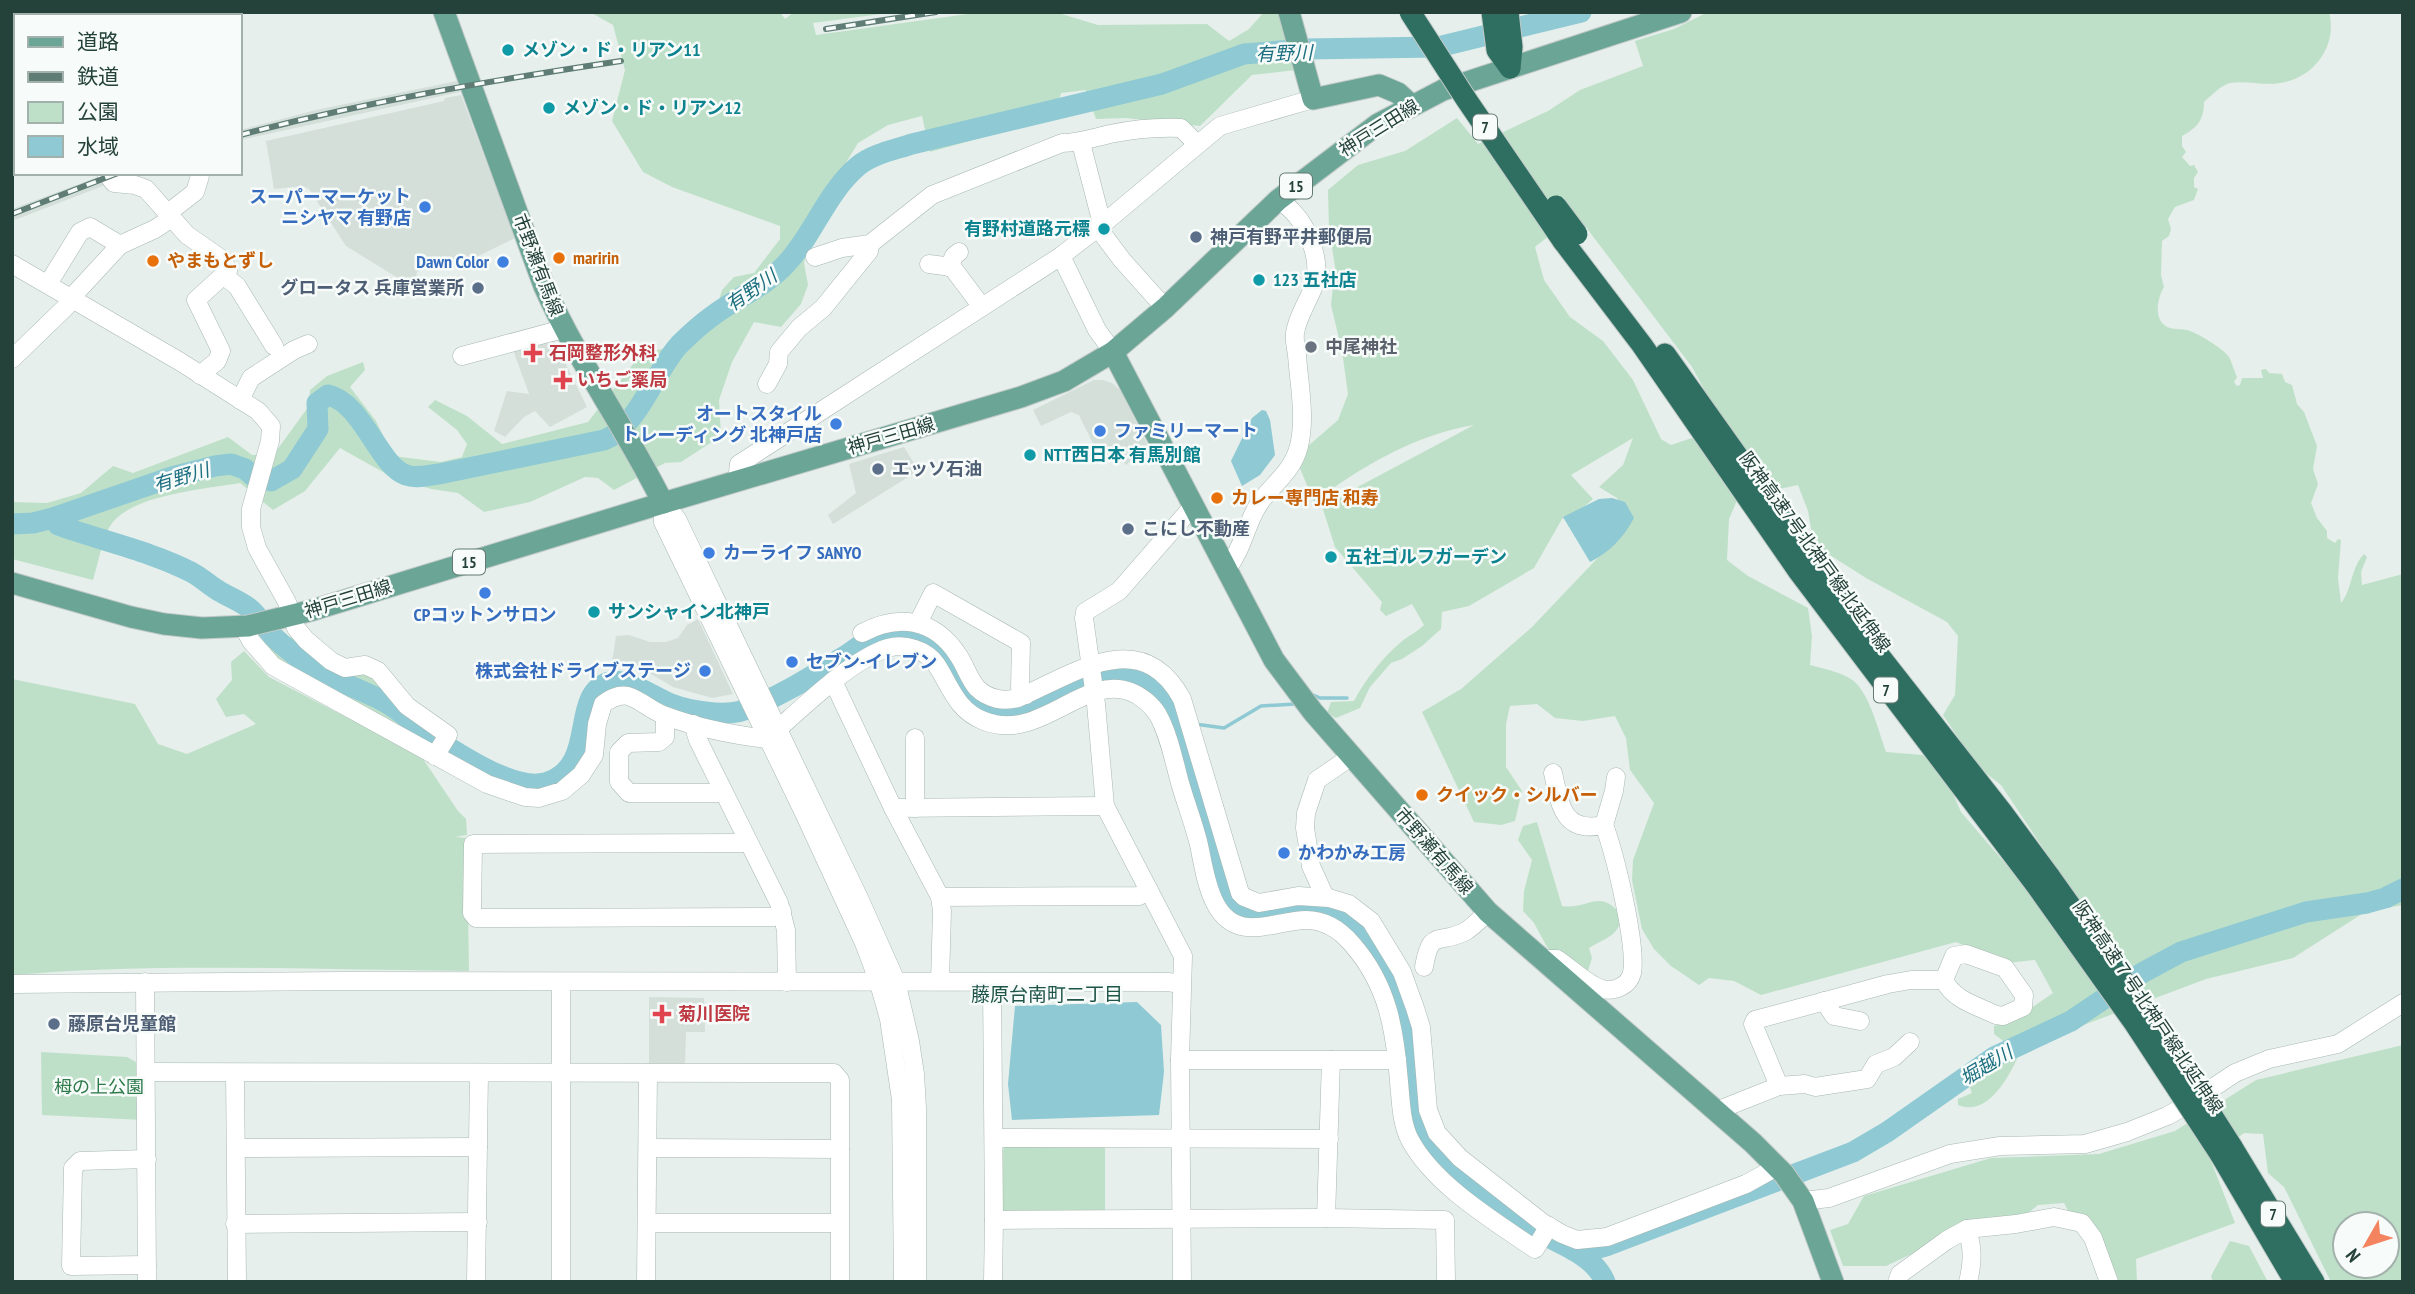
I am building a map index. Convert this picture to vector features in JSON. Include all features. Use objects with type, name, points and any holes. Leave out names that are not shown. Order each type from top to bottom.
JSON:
[{"type":"highway","name":"7","points":[[1410,12],[1473,110],[1570,238]]},
{"type":"highway","name":"7","points":[[1426,12],[1570,238]]},
{"type":"highway","points":[[1492,12],[1506,55]]},
{"type":"highway","points":[[1506,55],[1508,12]]},
{"type":"highway","name":"阪神高速7号北神戸線北延伸線","points":[[1570,238],[1701,433],[1868,666],[2043,881]]},
{"type":"highway","name":"阪神高速7号北神戸線北延伸線","points":[[1570,238],[1651,334],[1878,653],[2002,812],[2043,881]]},
{"type":"highway","name":"阪神高速７号北神戸線北延伸線","points":[[2043,881],[2135,1024],[2226,1151]]},
{"type":"highway","name":"7","points":[[2226,1151],[2295,1282]]},
{"type":"highway","name":"7","points":[[2226,1151],[2314,1282]]},
{"type":"main road","name":"市野瀬有馬線","points":[[444,12],[544,286],[563,329],[646,468],[663,503]]},
{"type":"main road","name":"神戸三田線","points":[[12,583],[164,624],[202,628],[245,626],[284,618],[1034,393],[1064,380],[1113,352],[1165,308],[1278,200],[1357,138],[1411,105],[1506,55],[1681,12]]},
{"type":"main road","points":[[1289,13],[1313,99],[1379,85],[1398,93],[1411,105]]},
{"type":"main road","name":"市野瀬有馬線","points":[[1113,352],[1274,660],[1313,712],[1488,912],[1716,1111],[1784,1174],[1803,1201],[1833,1282]]},
{"type":"street","points":[[737,481],[739,464],[1061,256],[1220,126],[1313,99]]},
{"type":"street","points":[[815,257],[842,248],[870,244],[932,195],[1062,143],[1081,143],[1148,128],[1181,128],[1197,144]]},
{"type":"street","points":[[1081,143],[1101,226],[1122,260],[1165,308]]},
{"type":"street","points":[[108,175],[114,183],[146,189],[194,241],[223,261],[228,271],[196,300],[221,351],[217,361],[200,374]]},
{"type":"street","points":[[12,359],[120,244],[155,229],[195,192],[200,176]]},
{"type":"street","points":[[1227,569],[1238,555],[1259,505],[1287,471],[1299,446],[1302,421],[1295,333],[1313,288],[1316,262],[1298,217],[1278,200]]},
{"type":"street","points":[[48,284],[80,232],[90,227],[120,244]]},
{"type":"street","points":[[767,384],[778,364],[779,352],[799,328],[823,308],[869,251],[870,244]]},
{"type":"street","points":[[1061,256],[1097,330],[1113,352]]},
{"type":"street","points":[[929,264],[954,259],[952,267],[982,307]]},
{"type":"street","points":[[12,264],[258,411],[271,426],[270,441],[251,509],[251,527],[257,548],[287,602],[284,618],[331,661],[345,668],[365,665],[378,671],[407,706],[447,735],[440,748]]},
{"type":"street","points":[[224,276],[237,286],[274,346]]},
{"type":"street","points":[[462,356],[563,329]]},
{"type":"street","points":[[240,400],[246,385],[261,370],[308,344]]},
{"type":"street","points":[[663,503],[677,519],[768,725],[859,898],[910,1041],[915,1085],[917,1282]]},
{"type":"street","points":[[1182,1282],[1180,1060],[1183,956],[1105,806],[1085,612],[1119,591],[1187,513],[1195,508]]},
{"type":"street","points":[[918,623],[933,593],[1021,643],[1020,688],[1026,695]]},
{"type":"street","points":[[862,632],[898,620],[918,623],[932,630],[953,647],[977,688],[995,699],[1010,700],[1091,679],[1109,689],[1129,691],[1145,700],[1157,714],[1170,747],[1195,829],[1210,892],[1220,912],[1238,925],[1249,928],[1306,920],[1322,923],[1339,931],[1390,978],[1390,1012],[1403,1117],[1409,1138],[1427,1165],[1463,1197],[1506,1229],[1535,1249],[1545,1233]]},
{"type":"street","points":[[245,626],[251,641],[273,666],[440,748],[510,794],[539,798],[562,791],[581,775],[594,755],[599,714],[603,705],[609,699],[626,695],[665,716],[746,737],[888,648],[906,646],[919,651],[934,662],[958,704],[969,714],[1002,727],[1036,720],[1114,659],[1135,661],[1156,668],[1175,686],[1185,708],[1237,887],[1244,897],[1259,903],[1298,896],[1325,897],[1349,904],[1371,921],[1390,978],[1420,1027],[1428,1110],[1437,1133],[1460,1158],[1545,1233],[1577,1240],[1607,1237],[1746,1184],[1784,1174]]},
{"type":"street","points":[[833,681],[893,808],[940,897],[940,981]]},
{"type":"street","points":[[665,716],[665,737],[659,742],[628,743],[619,752],[619,782],[629,793],[724,793]]},
{"type":"street","points":[[693,724],[698,740],[782,911],[786,930],[787,982]]},
{"type":"street","points":[[915,737],[915,808]]},
{"type":"street","points":[[1325,897],[1309,857],[1306,813],[1317,780],[1352,757]]},
{"type":"street","points":[[1553,773],[1562,810],[1569,818],[1577,825],[1589,828],[1604,825]]},
{"type":"street","points":[[1546,964],[1549,959],[1557,959],[1601,989],[1618,988],[1626,984],[1632,976],[1622,893],[1604,825],[1616,777]]},
{"type":"street","points":[[893,808],[1105,806]]},
{"type":"street","points":[[749,843],[473,844],[472,913],[476,918],[774,917],[782,911]]},
{"type":"street","points":[[940,897],[1139,896],[1149,890]]},
{"type":"street","points":[[1424,967],[1427,946],[1433,941],[1466,930],[1488,912]]},
{"type":"street","points":[[1779,1086],[1753,1024],[1755,1020],[1888,984],[1911,980],[1944,980]]},
{"type":"street","points":[[887,981],[889,1019],[901,1100],[903,1282]]},
{"type":"street","points":[[12,984],[940,981],[1181,984]]},
{"type":"street","points":[[145,982],[147,1072],[147,1160],[147,1273],[71,1266],[73,1168],[80,1161],[147,1160]]},
{"type":"street","points":[[561,982],[561,1282]]},
{"type":"street","points":[[992,982],[993,1282]]},
{"type":"street","points":[[1824,1001],[1834,1016],[1860,1021]]},
{"type":"street","points":[[1803,1201],[1829,1198],[1951,1154],[2000,1146],[2085,1144],[2127,1132],[2188,1105],[2235,1073],[2269,1059],[2338,1044],[2403,1003]]},
{"type":"street","points":[[1716,1111],[1779,1086],[1805,1084],[1815,1087],[1867,1079],[1876,1064],[1894,1058],[1910,1042]]},
{"type":"street","points":[[1180,1060],[1397,1060]]},
{"type":"street","points":[[1326,1218],[1331,1060]]},
{"type":"street","points":[[147,1072],[834,1073],[841,1080],[840,1282]]},
{"type":"street","points":[[235,1073],[237,1282]]},
{"type":"street","points":[[476,1282],[479,1073]]},
{"type":"street","points":[[646,1282],[648,1073]]},
{"type":"street","points":[[994,1138],[1329,1139]]},
{"type":"street","points":[[236,1148],[478,1147]]},
{"type":"street","points":[[648,1148],[839,1149]]},
{"type":"street","points":[[1897,1282],[1900,1274],[1967,1228],[2016,1224],[2054,1217],[2081,1223],[2093,1238],[2109,1282]]},
{"type":"street","points":[[993,1220],[1445,1220],[1446,1282]]},
{"type":"street","points":[[235,1224],[478,1222]]},
{"type":"street","points":[[647,1223],[839,1223]]},
{"type":"street","points":[[1967,1228],[1973,1247],[1973,1262],[1968,1282]]},
{"type":"shaded area","points":[[457,81],[460,92],[242,140],[242,129],[316,110]]},
{"type":"shaded area","points":[[461,95],[515,238],[458,266],[443,269],[427,267],[417,272],[414,288],[346,246],[309,189],[303,186],[274,189],[266,141]]},
{"type":"shaded area","points":[[103,175],[108,184],[12,221],[12,209]]},
{"type":"shaded area","points":[[551,334],[587,407],[550,427],[535,411],[524,417],[505,437],[494,431],[507,391],[529,394],[512,347]]},
{"type":"shaded area","points":[[1094,380],[1112,383],[1121,391],[1148,446],[1126,465],[1113,451],[1101,460],[1079,415],[1071,412],[1041,426],[1033,410]]},
{"type":"shaded area","points":[[904,447],[915,465],[921,469],[833,524],[828,515],[856,493],[849,464]]},
{"type":"shaded area","points":[[698,619],[733,694],[712,698],[673,687],[643,669],[612,662],[616,636],[629,635],[650,642],[666,642],[678,638],[687,625]]},
{"type":"shaded area","points":[[649,997],[704,998],[705,1032],[686,1032],[685,1066],[649,1066]]},
{"type":"green space","points":[[590,12],[780,12],[785,19],[794,12],[896,12],[813,23],[816,35],[982,12],[1055,12],[1098,25],[1207,24],[1229,41],[1249,29],[1264,12],[1280,12],[1296,70],[1252,75],[1200,126],[1126,118],[1096,119],[1086,90],[1061,93],[1056,117],[930,152],[922,116],[888,125],[858,143],[833,184],[830,211],[808,244],[804,263],[808,285],[801,304],[781,327],[754,322],[732,362],[719,400],[721,436],[681,462],[665,463],[614,490],[598,478],[585,477],[530,502],[484,512],[458,493],[431,489],[390,476],[340,448],[305,491],[273,510],[240,483],[168,495],[132,508],[118,517],[109,528],[93,580],[12,559],[12,502],[47,503],[81,493],[113,466],[133,473],[228,437],[252,455],[274,454],[309,406],[310,390],[327,376],[363,362],[365,370],[350,387],[376,421],[393,456],[441,462],[462,457],[467,444],[457,430],[428,407],[435,400],[467,416],[502,444],[588,422],[640,355],[690,341],[712,323],[722,290],[734,277],[754,273],[780,239],[780,226],[672,187],[643,172],[612,121],[625,70],[613,25]]},
{"type":"green space","points":[[1708,12],[2329,12],[2330,37],[2321,58],[2313,67],[2303,75],[2280,83],[2227,84],[2204,102],[2199,123],[2182,136],[2182,146],[2186,152],[2182,157],[2190,166],[2194,165],[2198,172],[2194,178],[2194,187],[2198,189],[2194,200],[2175,207],[2168,219],[2171,229],[2169,236],[2162,241],[2161,275],[2164,287],[2158,309],[2165,326],[2191,331],[2226,354],[2237,377],[2234,382],[2237,386],[2242,378],[2263,378],[2261,370],[2266,369],[2269,373],[2282,374],[2285,382],[2292,385],[2297,404],[2304,412],[2317,446],[2313,469],[2318,484],[2311,503],[2317,518],[2327,531],[2327,538],[2335,543],[2338,539],[2341,540],[2338,578],[2341,603],[2356,566],[2364,554],[2367,557],[2361,572],[2362,585],[2403,574],[2403,905],[2365,912],[2293,958],[2206,979],[2057,1035],[2020,1052],[1997,1092],[1979,1105],[1969,1107],[1958,1105],[1958,1099],[1972,1093],[1967,1081],[2007,1044],[1994,1034],[1994,1026],[2014,1020],[2053,993],[2035,960],[2007,963],[1956,942],[1761,995],[1734,981],[1709,978],[1699,985],[1671,966],[1654,949],[1642,929],[1632,880],[1633,860],[1654,803],[1630,770],[1626,738],[1615,716],[1583,721],[1555,718],[1537,704],[1510,706],[1506,724],[1506,767],[1522,791],[1515,821],[1501,825],[1474,822],[1422,712],[1461,689],[1532,627],[1630,524],[1617,498],[1599,487],[1623,465],[1633,438],[1571,475],[1593,499],[1580,510],[1562,519],[1534,568],[1469,606],[1442,612],[1441,629],[1422,646],[1391,663],[1370,687],[1360,708],[1336,718],[1327,713],[1331,702],[1354,701],[1387,655],[1424,625],[1412,604],[1386,616],[1380,610],[1382,602],[1335,547],[1322,506],[1474,425],[1453,429],[1410,444],[1350,476],[1314,502],[1299,466],[1308,446],[1338,420],[1348,394],[1342,351],[1331,305],[1335,266],[1329,230],[1328,190],[1358,165],[1405,151],[1457,118],[1478,144],[1548,111],[1580,90],[1643,66],[1635,41],[1674,29]],"holes":[[[1576,214],[1692,367],[1728,426],[1671,445],[1661,439],[1633,380],[1603,341],[1570,317],[1544,280],[1535,247]],[[1798,485],[1808,511],[1814,545],[1866,578],[1947,622],[1958,636],[1955,695],[1943,715],[1978,767],[2001,785],[2059,872],[2028,890],[1961,812],[1949,785],[1923,755],[1886,752],[1870,707],[1857,684],[1841,674],[1810,665],[1812,636],[1808,608],[1748,576],[1727,560],[1729,519],[1738,498]]]},
{"type":"green space","points":[[297,636],[373,674],[390,696],[384,711],[413,731],[417,739],[276,663],[263,642]]},
{"type":"green space","points":[[244,651],[269,677],[346,717],[404,741],[417,750],[466,819],[467,835],[455,837],[467,838],[469,971],[183,968],[12,975],[12,679],[135,704],[158,744],[187,754],[256,724],[244,714],[226,717],[216,699],[232,680],[231,662]]},
{"type":"green space","points":[[1537,822],[1562,906],[1599,901],[1613,906],[1621,914],[1615,932],[1589,948],[1592,958],[1587,974],[1563,968],[1534,923],[1523,911],[1524,891],[1532,860],[1518,840],[1523,826]]},
{"type":"green space","points":[[2403,1045],[2403,1282],[2331,1282],[2284,1187],[2268,1173],[2263,1134],[2244,1133],[2210,1158],[2235,1223],[2136,1259],[2137,1282],[2106,1282],[2064,1203],[2038,1205],[2021,1219],[1924,1248],[1886,1266],[1843,1266],[1830,1230],[1848,1224],[1864,1196],[1991,1158],[2099,1154],[2175,1131],[2256,1080]]},
{"type":"green space","name":"栂の上公園","points":[[41,1052],[127,1057],[141,1065],[143,1120],[42,1115]]},
{"type":"green space","points":[[1105,1142],[1105,1213],[1005,1214],[1001,1208],[1001,1153],[1006,1145]]},
{"type":"green space","points":[[2230,1241],[2249,1246],[2268,1282],[2213,1282],[2211,1276]]},
{"type":"water","points":[[1262,410],[1266,411],[1270,420],[1275,455],[1260,475],[1242,486],[1231,461],[1252,418]]},
{"type":"water","points":[[1612,498],[1625,502],[1634,518],[1615,544],[1590,562],[1563,517],[1599,499]]},
{"type":"water","points":[[1137,1002],[1161,1025],[1164,1072],[1159,1115],[1012,1120],[1008,1084],[1015,1006]]},
{"type":"waterway","name":"有野川","points":[[12,524],[53,518],[172,477],[215,466],[231,464],[245,469],[253,476],[271,481],[292,469],[318,429],[317,403],[328,395],[351,409],[387,459],[396,469],[410,476],[439,474],[604,440],[627,423],[679,345],[720,310],[768,280],[785,265],[804,241],[837,189],[858,166],[876,155],[1162,84],[1244,54],[1305,49],[1438,47],[1581,12]]},
{"type":"waterway","points":[[53,518],[58,525],[159,558],[195,574],[249,608],[278,641],[311,667],[385,702],[458,753],[487,770],[518,782],[545,783],[562,775],[579,747],[589,701],[597,689],[609,682],[624,682],[688,709],[717,713],[736,712],[783,692],[870,639],[889,632],[906,632],[923,638],[948,662],[968,690],[992,710],[1018,712],[1075,685],[1105,675],[1135,676],[1150,682],[1165,696],[1176,717],[1229,891],[1236,904],[1254,913],[1320,906],[1343,914],[1358,924],[1380,951],[1403,1005],[1414,1058],[1419,1112],[1430,1141],[1476,1187],[1530,1227],[1592,1263],[1605,1282]]},
{"type":"waterway","points":[[1311,694],[1320,698],[1347,698]]},
{"type":"waterway","points":[[1195,724],[1224,728],[1261,706],[1296,704]]},
{"type":"waterway","name":"堀越川","points":[[1573,1250],[1585,1252],[1606,1246],[1853,1152],[1887,1132],[1994,1057],[2071,1021],[2142,973],[2181,952],[2306,912],[2367,903],[2403,889]]},
{"type":"railway","points":[[826,29],[936,12]]},
{"type":"railway","points":[[242,135],[429,93],[621,61]]},
{"type":"railway","points":[[12,214],[113,175]]},
{"type":"place","name":"メゾン・ド・リアン11","points":[[508,50]]},
{"type":"place","name":"メゾン・ド・リアン12","points":[[549,108]]},
{"type":"place","name":"スーパーマーケット ニシヤマ 有野店","points":[[425,207]]},
{"type":"place","name":"有野村道路元標","points":[[1104,229]]},
{"type":"place","name":"神戸有野平井郵便局","points":[[1196,237]]},
{"type":"place","name":"maririn","points":[[559,258]]},
{"type":"place","name":"やまもとずし","points":[[153,261]]},
{"type":"place","name":"Dawn Color","points":[[503,262]]},
{"type":"place","name":"123 五社店","points":[[1259,280]]},
{"type":"place","name":"グロータス 兵庫営業所","points":[[478,288]]},
{"type":"place","name":"中尾神社","points":[[1311,347]]},
{"type":"place","name":"石岡整形外科","points":[[533,353]]},
{"type":"place","name":"いちご薬局","points":[[563,380]]},
{"type":"place","name":"オートスタイル トレーディング 北神戸店","points":[[836,424]]},
{"type":"place","name":"ファミリーマート","points":[[1100,431]]},
{"type":"place","name":"NTT西日本 有馬別館","points":[[1030,455]]},
{"type":"place","name":"エッソ石油","points":[[878,469]]},
{"type":"place","name":"カレー専門店 和寿","points":[[1217,498]]},
{"type":"place","name":"こにし不動産","points":[[1128,529]]},
{"type":"place","name":"カーライフ SANYO","points":[[709,553]]},
{"type":"place","name":"五社ゴルフガーデン","points":[[1331,557]]},
{"type":"place","name":"CPコットンサロン","points":[[485,593]]},
{"type":"place","name":"サンシャイン北神戸","points":[[594,612]]},
{"type":"place","name":"セブン-イレブン","points":[[792,662]]},
{"type":"place","name":"株式会社ドライブステージ","points":[[705,671]]},
{"type":"place","name":"クイック・シルバー","points":[[1422,795]]},
{"type":"place","name":"かわかみ工房","points":[[1284,853]]},
{"type":"place","name":"菊川医院","points":[[662,1014]]},
{"type":"place","name":"藤原台児童館","points":[[54,1024]]},
{"type":"district","name":"藤原台南町二丁目","points":[[1047,994]]}]
